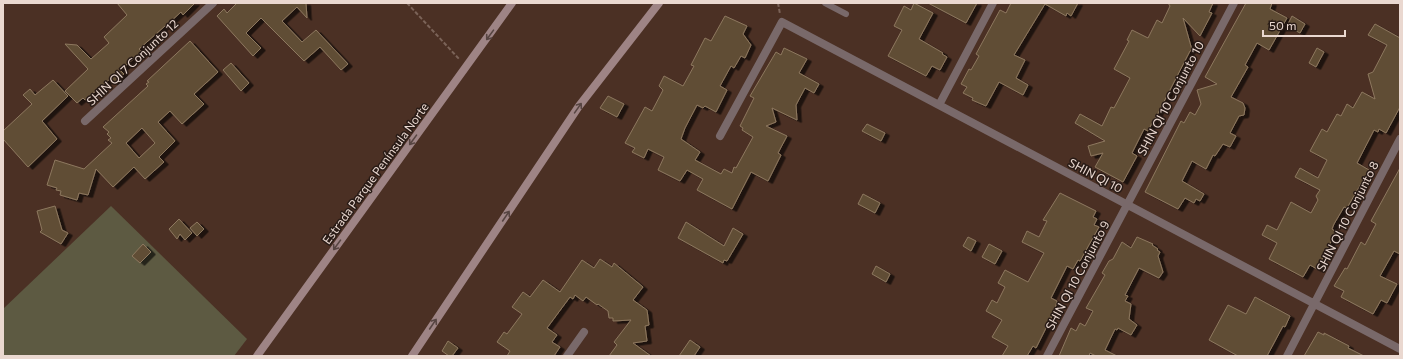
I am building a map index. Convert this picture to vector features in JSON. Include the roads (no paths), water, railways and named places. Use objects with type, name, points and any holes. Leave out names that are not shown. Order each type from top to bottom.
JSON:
[{"type":"main road","name":"Estrada Parque Península Norte","points":[[257,356],[512,3]]},
{"type":"main road","points":[[412,356],[579,106],[659,3]]},
{"type":"street","name":"SHIN QI 7 Conjunto 12","points":[[85,122],[213,3]]},
{"type":"street","points":[[939,105],[993,3]]},
{"type":"street","name":"SHIN QI 10 Conjunto 10","points":[[1127,205],[1234,3]]},
{"type":"street","name":"SHIN QI 10","points":[[720,136],[782,22],[1400,348]]},
{"type":"street","name":"SHIN QI 10 Conjunto 8","points":[[1287,356],[1400,139]]},
{"type":"street","name":"SHIN QI 10 Conjunto 9","points":[[1047,356],[1127,205]]},
{"type":"street","points":[[567,356],[584,332]]},
{"type":"lane","points":[[825,3],[846,14]]}]
